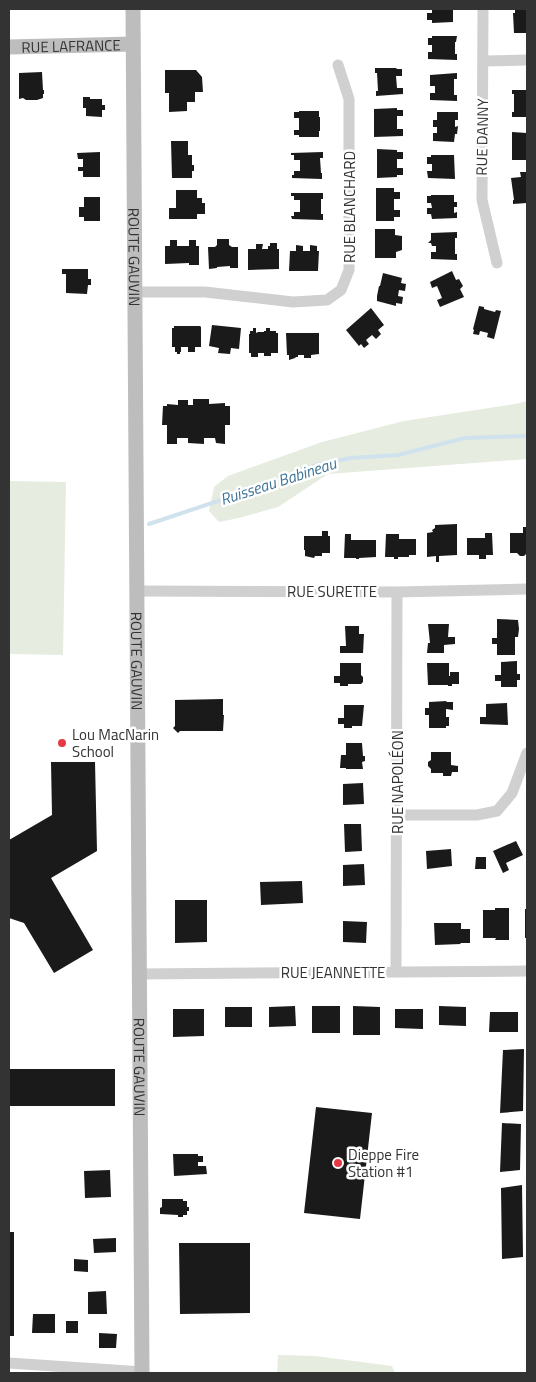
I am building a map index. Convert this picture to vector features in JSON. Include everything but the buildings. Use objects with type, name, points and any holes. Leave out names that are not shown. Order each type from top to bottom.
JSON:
[{"type":"street","name":"ROUTE GAUVIN","points":[[133,9],[142,1372]]},
{"type":"street","name":"RUE DANNY","points":[[483,9],[482,200],[497,263]]},
{"type":"street","name":"RUE LAFRANCE","points":[[9,47],[133,44]]},
{"type":"street","points":[[483,62],[527,60]]},
{"type":"street","name":"RUE BLANCHARD","points":[[135,292],[205,292],[293,302],[326,300],[340,290],[349,270],[349,99],[338,65]]},
{"type":"street","name":"RUE SURETTE","points":[[137,591],[397,592],[527,589]]},
{"type":"street","name":"RUE NAPOLÉON","points":[[396,972],[397,592]]},
{"type":"street","points":[[396,815],[476,815],[497,811],[512,793],[527,753]]},
{"type":"street","name":"RUE JEANNETTE","points":[[140,974],[527,971]]},
{"type":"street","points":[[9,1363],[142,1372]]},
{"type":"shaded area","points":[[527,401],[527,459],[328,474],[278,507],[219,522],[209,511],[214,487],[228,476],[322,442],[404,421]]},
{"type":"shaded area","points":[[9,481],[66,482],[63,655],[9,654]]},
{"type":"shaded area","points":[[278,1355],[315,1356],[392,1366],[395,1373],[277,1373]]},
{"type":"waterway","name":"Ruisseau Babineau","points":[[149,524],[239,494],[316,465],[351,458],[398,455],[465,438],[527,436]]},
{"type":"place","name":"Lou MacNarin School","points":[[62,743]]},
{"type":"place","name":"Dieppe Fire Station #1","points":[[338,1163]]}]
